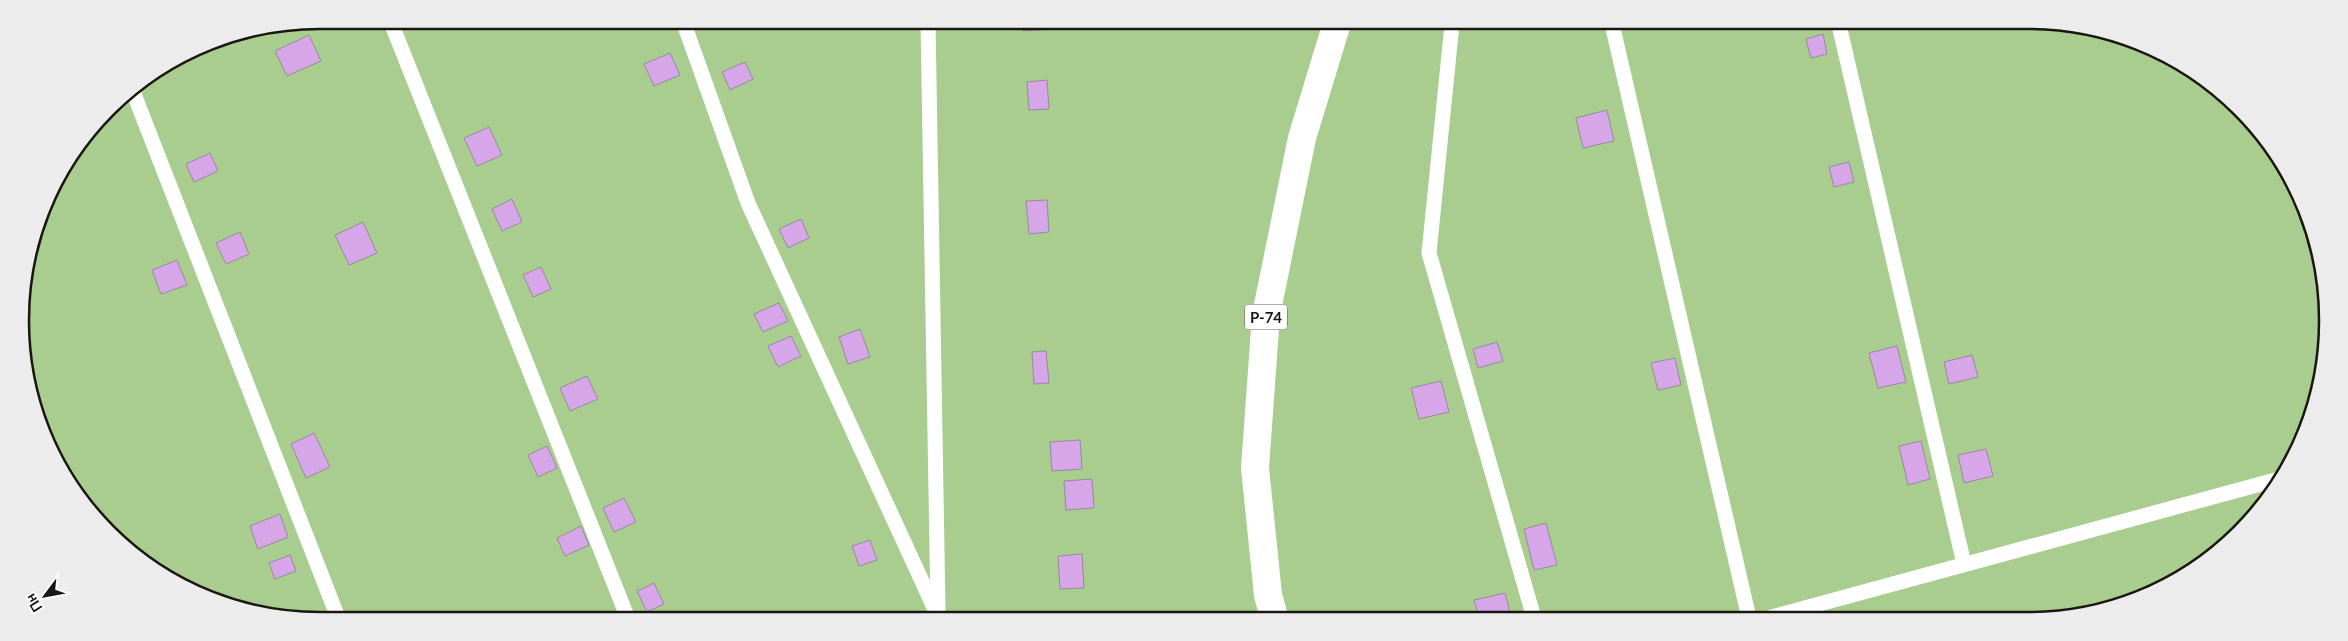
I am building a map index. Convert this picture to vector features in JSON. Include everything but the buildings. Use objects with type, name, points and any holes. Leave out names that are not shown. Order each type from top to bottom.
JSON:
[{"type":"main road","name":"Р-74","points":[[1273,612],[1268,595],[1255,468],[1266,314],[1302,138],[1335,29]]},
{"type":"lane","points":[[394,29],[625,612]]},
{"type":"lane","points":[[686,29],[748,203],[936,612]]},
{"type":"lane","points":[[928,29],[938,612]]},
{"type":"lane","points":[[1452,29],[1430,253],[1532,612]]},
{"type":"lane","points":[[1613,29],[1748,612]]},
{"type":"lane","points":[[1840,29],[1964,564]]},
{"type":"lane","points":[[135,96],[336,612]]},
{"type":"lane","points":[[1790,612],[2271,481]]},
{"type":"green space","points":[[301,29],[2047,29],[2066,31],[2121,44],[2157,59],[2190,78],[2234,114],[2270,158],[2289,191],[2304,227],[2317,282],[2319,340],[2314,377],[2297,432],[2270,483],[2234,527],[2205,552],[2157,582],[2129,594],[2084,607],[2047,612],[301,612],[282,610],[227,597],[175,573],[158,563],[128,540],[89,498],[59,450],[44,414],[39,396],[34,377],[29,340],[31,282],[44,227],[59,191],[78,158],[114,114],[158,78],[191,59],[227,44],[282,31]]}]
